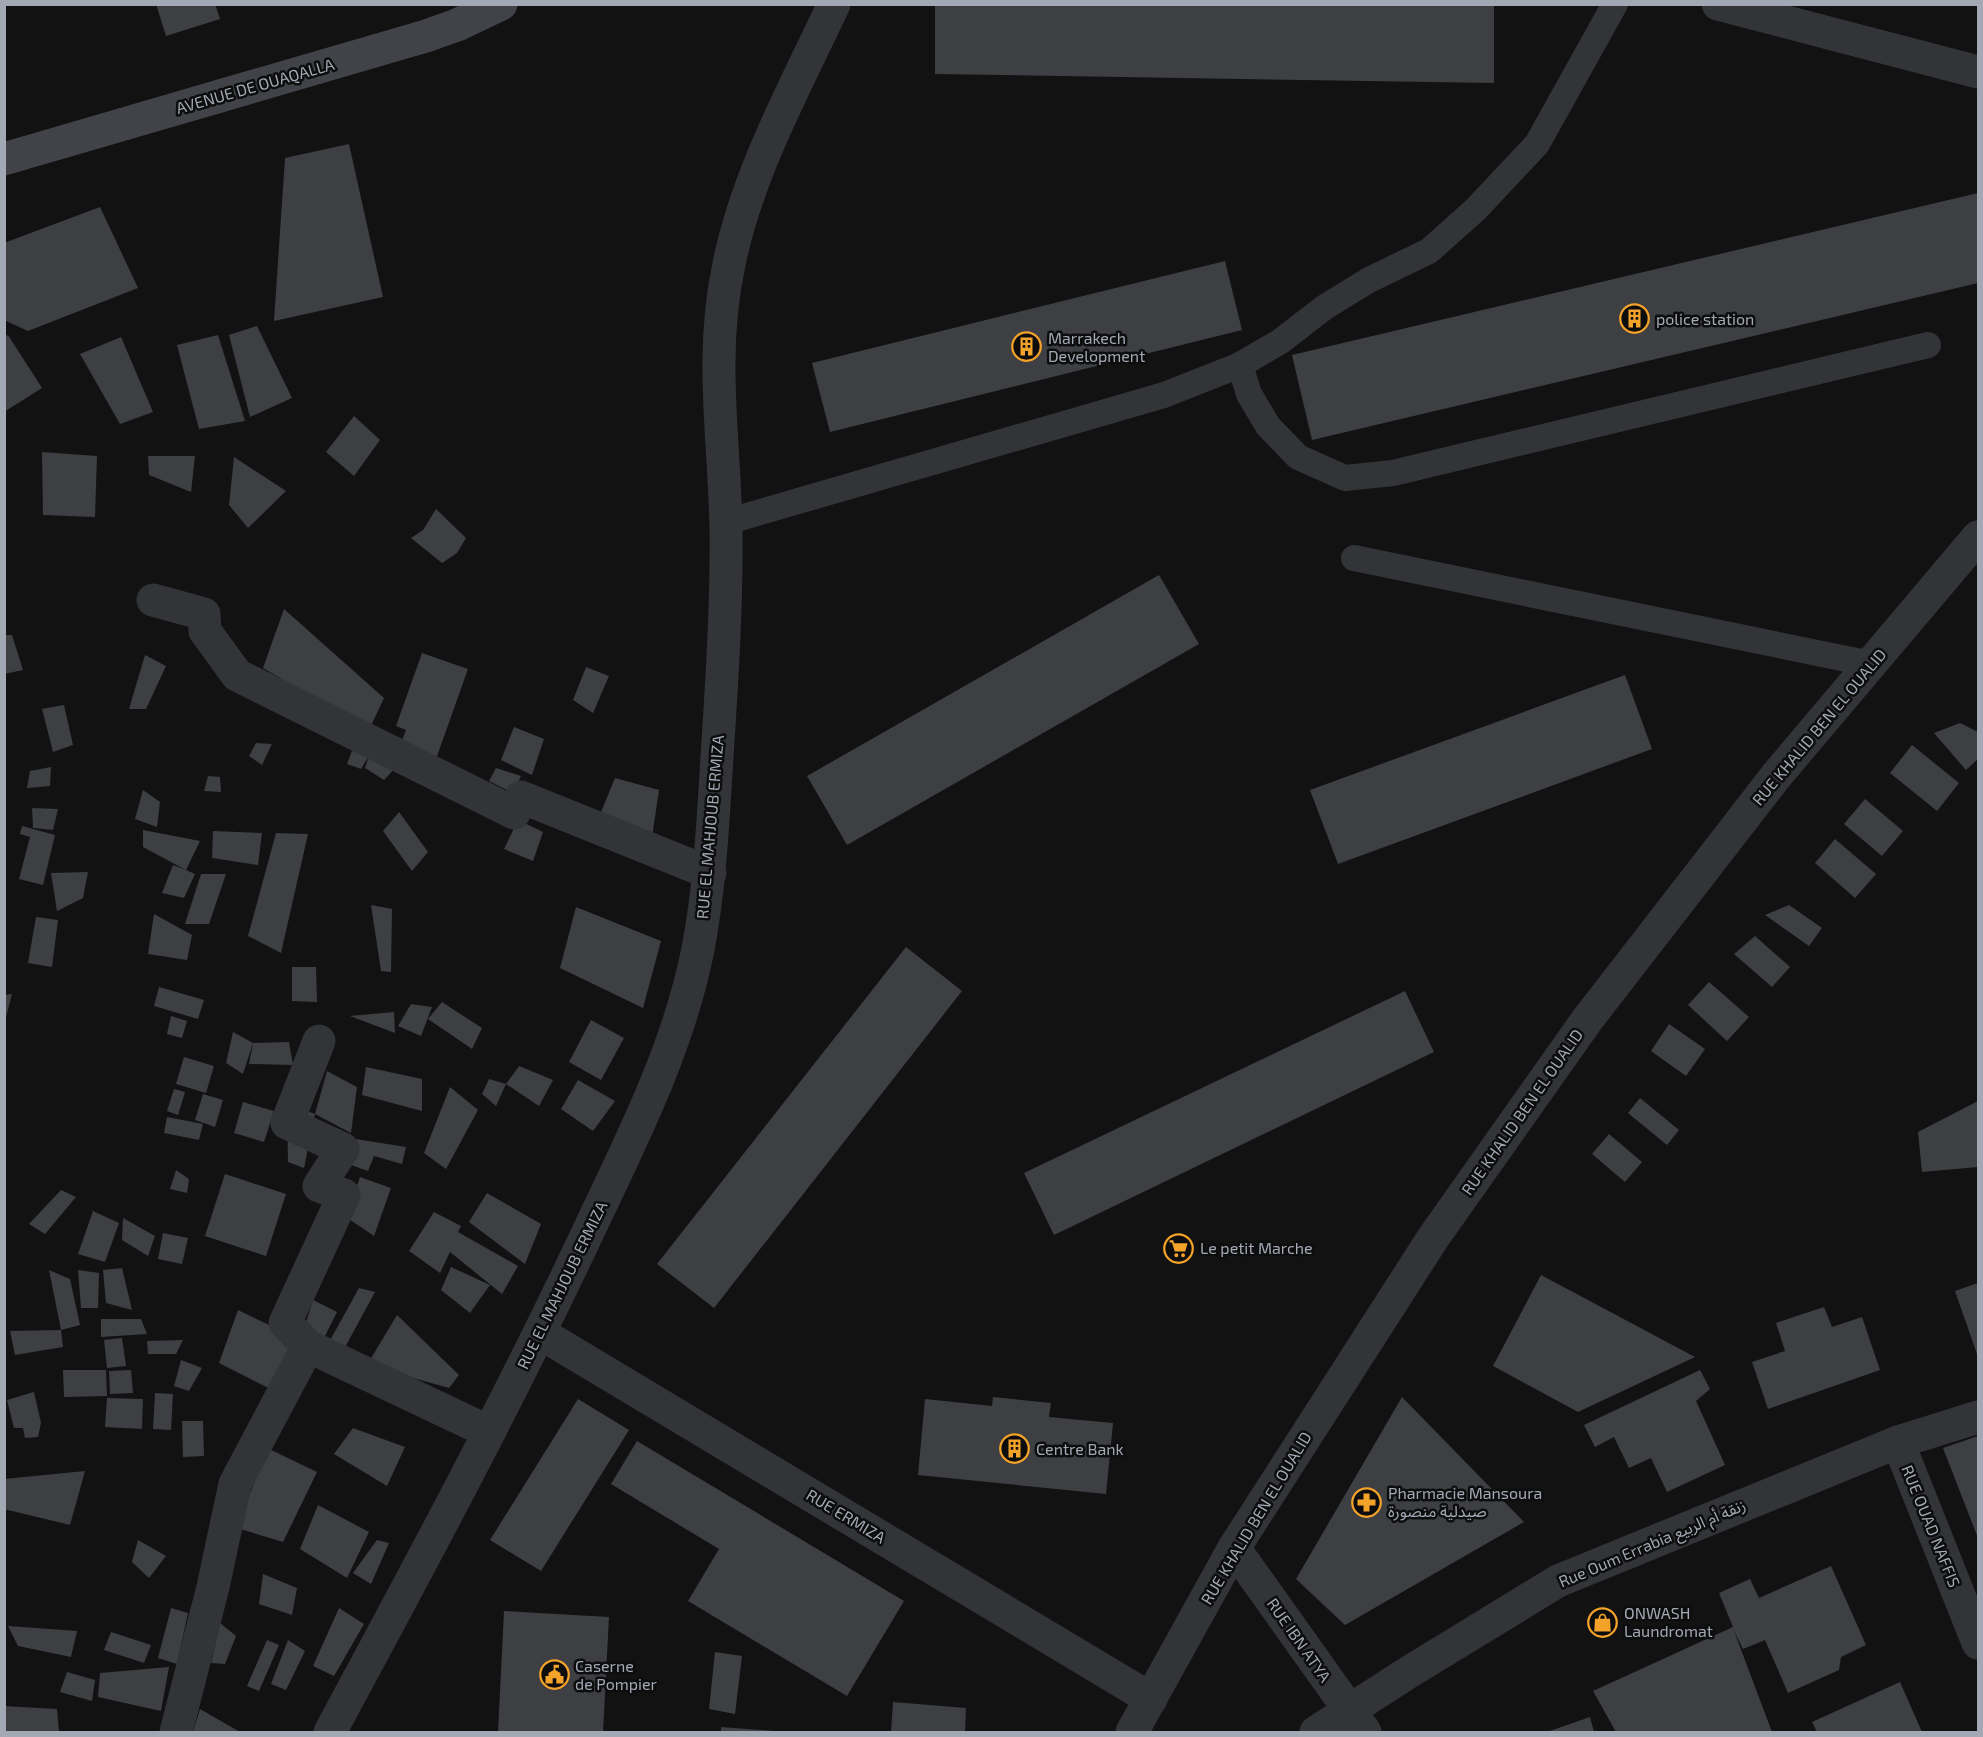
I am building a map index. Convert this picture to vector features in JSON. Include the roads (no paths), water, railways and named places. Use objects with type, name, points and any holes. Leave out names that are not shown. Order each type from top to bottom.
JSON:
[{"type":"street","name":"AVENUE DE OUAQALLA","points":[[4,159],[426,36],[457,26],[501,4]]},
{"type":"street","name":"RUE EL MAHJOUB ERMIZA","points":[[330,1732],[540,1334],[650,1102],[675,1033],[697,953],[710,873],[727,606],[726,522],[718,362],[719,325],[728,266],[739,222],[762,159],[834,4]]},
{"type":"street","points":[[1718,4],[1978,72]]},
{"type":"street","name":"RUE KHALID BEN EL OUALID","points":[[1132,1732],[1234,1548],[1433,1238],[1587,1020],[1776,776],[1978,537]]},
{"type":"street","points":[[153,600],[204,614],[205,631],[237,675],[513,813],[521,797],[710,873]]},
{"type":"street","points":[[319,1041],[287,1123],[343,1149],[319,1186],[344,1195],[285,1323],[308,1346],[489,1432]]},
{"type":"street","name":"RUE ERMIZA","points":[[540,1334],[1151,1699]]},
{"type":"street","points":[[176,1732],[213,1587],[235,1484],[308,1346]]},
{"type":"street","name":"Rue Oum Errabia زنقة أم الربيع","points":[[1316,1732],[1357,1722],[1558,1581],[1898,1442],[1978,1417]]},
{"type":"street","name":"RUE OUAD NAFFIS","points":[[1898,1442],[1978,1643]]},
{"type":"street","name":"RUE IBN ATYA","points":[[1234,1548],[1357,1722]]},
{"type":"lane","points":[[726,522],[1164,394],[1240,365],[1281,342],[1325,307],[1369,280],[1429,251],[1475,210],[1537,144],[1616,4]]},
{"type":"lane","points":[[1240,365],[1249,394],[1268,426],[1298,457],[1345,478],[1393,473],[1928,345]]},
{"type":"lane","points":[[1354,558],[1872,664]]},
{"type":"place","name":"police station","points":[[1635,319]]},
{"type":"place","name":"Marrakech Development","points":[[1027,347]]},
{"type":"place","name":"Le petit Marche","points":[[1179,1248]]},
{"type":"place","name":"Centre Bank","points":[[1015,1449]]},
{"type":"place","name":"Pharmacie Mansoura صيدلية منصورة","points":[[1367,1502]]},
{"type":"place","name":"ONWASH Laundromat","points":[[1603,1622]]},
{"type":"place","name":"Caserne de Pompier","points":[[554,1675]]}]
